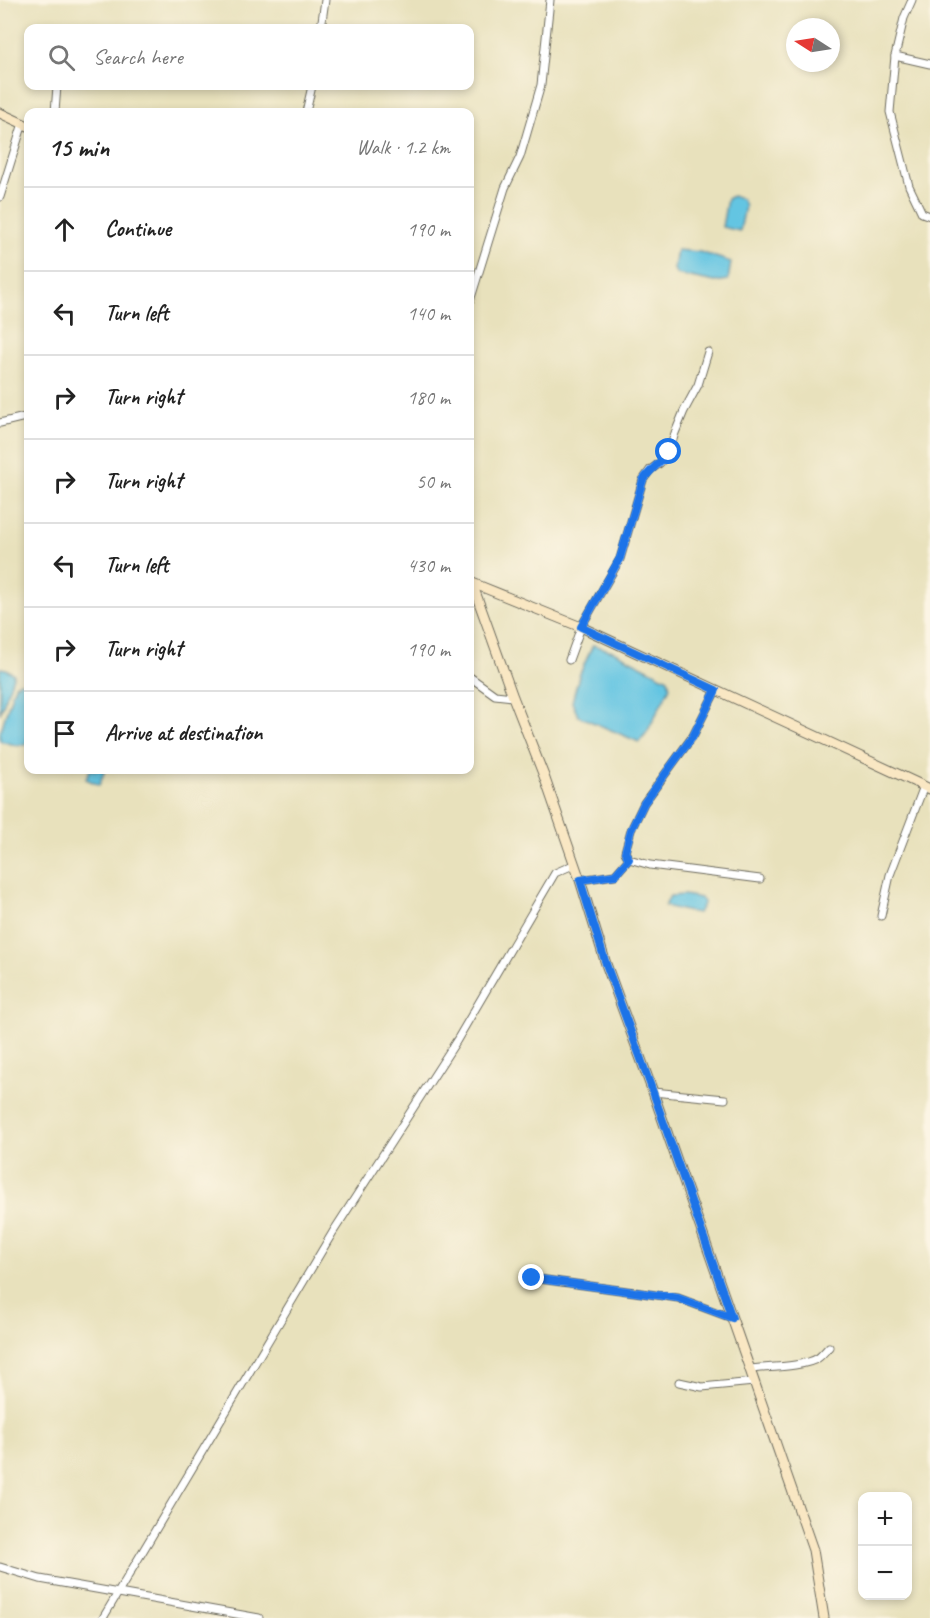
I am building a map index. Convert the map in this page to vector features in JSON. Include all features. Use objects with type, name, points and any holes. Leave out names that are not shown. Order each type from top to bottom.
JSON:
[{"type":"main road","points":[[0,113],[24,123]]},
{"type":"main road","points":[[474,584],[581,627],[927,787]]},
{"type":"main road","points":[[474,591],[544,776],[606,964],[813,1550],[824,1618]]},
{"type":"street","points":[[322,24],[325,0]]},
{"type":"street","points":[[474,288],[505,188],[520,157],[541,85],[549,0]]},
{"type":"street","points":[[912,0],[904,18],[895,56],[890,112],[909,186],[922,213],[930,216]]},
{"type":"street","points":[[895,56],[930,64]]},
{"type":"street","points":[[56,108],[57,90]]},
{"type":"street","points":[[307,108],[311,90]]},
{"type":"street","points":[[0,197],[24,130]]},
{"type":"street","points":[[568,660],[581,627],[620,558],[643,480],[669,452],[684,411],[698,385],[708,352]]},
{"type":"street","points":[[0,423],[24,417]]},
{"type":"street","points":[[474,680],[495,695],[513,697]]},
{"type":"street","points":[[716,690],[693,736],[644,803],[631,830],[625,852],[629,859],[650,865],[760,879]]},
{"type":"street","points":[[881,916],[890,875],[927,787]]},
{"type":"street","points":[[580,880],[615,875],[629,859]]},
{"type":"street","points":[[103,1618],[333,1232],[457,1040],[555,873],[573,865]]},
{"type":"street","points":[[653,1092],[724,1099]]},
{"type":"street","points":[[532,1278],[678,1298],[732,1318]]},
{"type":"street","points":[[750,1369],[794,1365],[814,1360],[829,1347]]},
{"type":"street","points":[[679,1382],[702,1387],[754,1382]]},
{"type":"street","points":[[0,1567],[40,1579],[260,1618]]},
{"type":"water","points":[[732,196],[742,199],[745,206],[740,231],[722,227],[727,199]]},
{"type":"water","points":[[677,250],[700,252],[731,262],[728,280],[715,282],[676,274],[674,269]]},
{"type":"water","points":[[593,645],[613,651],[668,679],[670,687],[647,732],[639,742],[578,716],[572,702],[579,676]]},
{"type":"water","points":[[0,668],[14,674],[0,714]]},
{"type":"water","points":[[24,682],[24,745],[0,741],[0,733],[15,685]]},
{"type":"water","points":[[88,774],[103,774],[99,785],[86,779]]},
{"type":"water","points":[[684,895],[700,898],[704,902],[698,913],[665,906],[670,896]]},
{"type":"route","points":[[532,1278],[678,1298],[732,1318],[606,964],[580,880],[615,875],[629,859],[625,852],[631,830],[644,803],[693,736],[716,690],[581,627],[620,558],[643,480],[669,452]]}]
